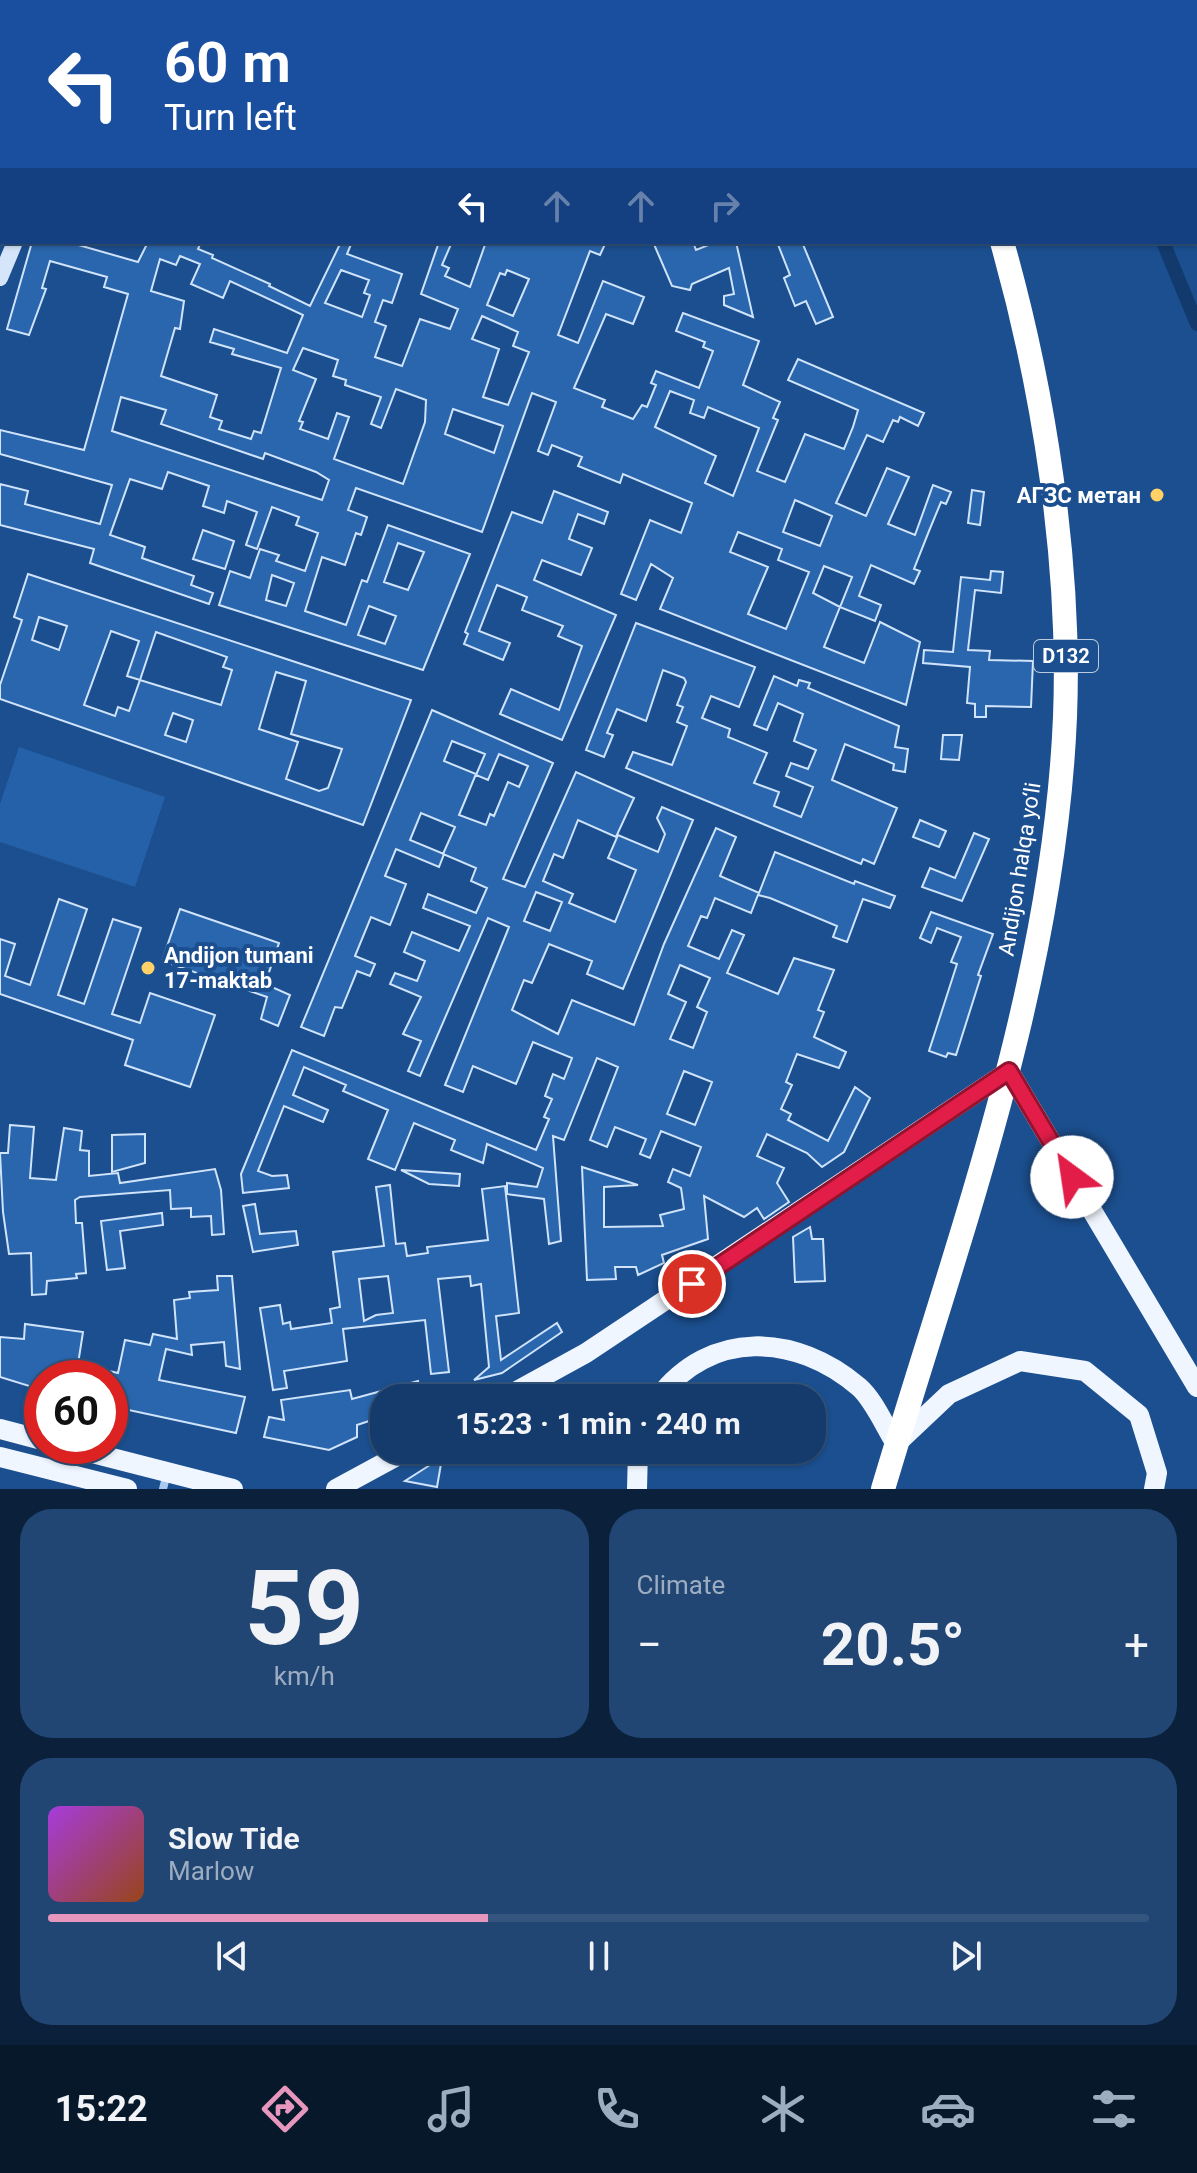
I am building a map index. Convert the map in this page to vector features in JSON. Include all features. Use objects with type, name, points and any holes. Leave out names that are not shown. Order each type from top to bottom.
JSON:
[{"type":"highway","name":"Andijon halqa yo‘li","points":[[883,1489],[1009,1071],[1051,858],[1065,721],[1066,659],[1046,454],[1013,281],[1003,244]]},
{"type":"main road","points":[[530,1384],[586,1353],[1009,1071],[1197,1387]]},
{"type":"main road","points":[[668,1384],[674,1376],[711,1355],[765,1344],[818,1358],[861,1389],[896,1444],[949,1394],[1020,1361],[1085,1371],[1139,1415],[1157,1473],[1154,1489]]},
{"type":"main road","points":[[0,1429],[24,1435]]},
{"type":"main road","points":[[0,1457],[127,1489]]},
{"type":"main road","points":[[116,1464],[165,1481],[233,1489]]},
{"type":"main road","points":[[336,1489],[382,1464]]},
{"type":"main road","points":[[637,1489],[638,1464]]},
{"type":"street","points":[[0,278],[14,244]]},
{"type":"shaded area","points":[[19,747],[165,797],[135,887],[0,842],[0,804]]},
{"type":"building","points":[[31,244],[75,244],[138,262],[147,244],[200,244],[198,249],[213,255],[212,258],[310,306],[340,244],[351,244],[347,254],[402,274],[392,303],[383,300],[375,322],[386,326],[375,357],[402,366],[420,319],[450,329],[458,309],[421,294],[438,244],[451,244],[442,265],[449,268],[445,276],[470,287],[485,244],[605,244],[600,255],[590,251],[558,335],[578,343],[603,281],[644,297],[633,324],[606,314],[574,388],[605,400],[602,407],[633,419],[642,405],[647,407],[656,385],[651,383],[656,371],[699,388],[713,351],[703,347],[705,342],[676,331],[683,313],[759,341],[743,385],[780,402],[773,418],[778,420],[757,471],[785,482],[805,434],[844,449],[853,427],[858,410],[788,380],[798,359],[924,413],[918,426],[900,417],[898,422],[893,420],[883,442],[867,435],[836,503],[866,516],[887,468],[909,477],[888,524],[915,535],[933,485],[951,492],[946,504],[941,502],[914,569],[920,571],[914,584],[871,565],[859,596],[881,605],[875,621],[840,607],[824,647],[864,663],[880,622],[920,642],[906,705],[660,609],[673,578],[651,564],[636,600],[621,594],[650,520],[681,533],[692,503],[623,474],[620,483],[578,466],[582,457],[552,445],[548,455],[538,451],[556,402],[532,393],[482,532],[356,488],[348,510],[367,517],[361,535],[356,533],[345,565],[322,557],[305,611],[346,625],[362,580],[367,582],[388,525],[470,554],[423,670],[219,605],[230,571],[250,578],[260,549],[279,555],[276,561],[305,571],[318,533],[296,525],[299,517],[272,507],[257,549],[246,545],[257,512],[227,501],[224,513],[203,506],[209,486],[168,472],[162,489],[130,479],[110,535],[145,547],[142,558],[194,576],[191,585],[213,593],[209,604],[90,563],[94,549],[0,525],[0,484],[28,491],[25,504],[100,524],[112,485],[0,454],[0,430],[84,450],[128,294],[104,287],[107,277],[50,261],[42,288],[46,289],[29,335],[7,329]],"holes":[[[180,256],[200,264],[191,284],[223,298],[230,281],[303,315],[287,353],[214,329],[210,342],[234,349],[232,354],[281,368],[261,433],[254,431],[251,439],[219,429],[222,421],[210,417],[217,395],[161,376],[175,328],[180,329],[184,301],[151,291],[160,259],[176,265]],[[341,270],[369,280],[364,293],[370,295],[362,317],[325,303]],[[507,270],[529,279],[513,316],[487,305],[500,273],[505,275]],[[482,316],[518,332],[513,346],[529,352],[508,405],[483,397],[499,349],[472,339]],[[303,348],[338,360],[333,376],[346,380],[345,385],[381,397],[371,424],[381,428],[396,389],[426,400],[425,422],[403,484],[334,459],[349,417],[337,413],[328,439],[300,429],[303,422],[299,421],[316,379],[293,370]],[[670,391],[694,400],[690,413],[704,418],[708,407],[759,428],[733,496],[705,483],[716,456],[655,427]],[[121,397],[166,410],[161,424],[263,459],[265,453],[316,472],[329,480],[322,500],[112,431]],[[453,409],[503,426],[494,453],[445,434]],[[795,500],[832,516],[820,546],[783,532]],[[738,532],[782,549],[778,560],[809,572],[786,629],[748,614],[768,567],[730,552]],[[398,543],[424,552],[408,590],[384,582]],[[824,566],[852,577],[840,607],[813,593]],[[272,575],[294,583],[286,606],[266,600]],[[369,606],[396,616],[385,644],[358,635]]]},
{"type":"building","points":[[654,244],[694,244],[696,250],[711,244],[736,244],[753,317],[724,305],[724,296],[734,294],[729,268],[692,284],[690,290],[672,286]]},
{"type":"building","points":[[778,244],[803,244],[833,317],[816,324],[806,301],[795,306],[784,278],[790,275]]},
{"type":"building","points":[[972,490],[984,492],[980,525],[968,523]]},
{"type":"building","points":[[554,491],[608,512],[604,524],[578,514],[569,539],[592,548],[581,575],[542,560],[534,580],[616,615],[562,740],[500,714],[511,689],[559,710],[582,646],[558,636],[563,626],[522,610],[527,597],[497,585],[479,631],[510,643],[503,660],[464,644],[468,634],[465,632],[512,512],[542,523]]},
{"type":"building","points":[[203,530],[234,541],[225,569],[193,559]]},
{"type":"building","points":[[991,571],[1003,572],[1001,593],[975,590],[968,650],[990,651],[989,660],[1033,661],[1031,707],[986,706],[986,717],[975,717],[975,704],[967,703],[970,667],[923,663],[924,650],[953,652],[961,577],[990,580]]},
{"type":"building","points":[[28,574],[411,700],[363,825],[0,699],[0,685],[22,620],[14,617]],"holes":[[[39,617],[67,626],[59,650],[32,640]],[[111,631],[139,641],[127,676],[140,680],[129,711],[118,707],[115,716],[84,705]],[[156,632],[227,657],[223,667],[232,670],[221,705],[140,680]],[[276,672],[306,681],[291,734],[342,749],[328,788],[319,791],[286,779],[298,742],[259,729]],[[173,713],[193,720],[186,742],[165,735]]]},
{"type":"building","points":[[636,623],[755,667],[739,707],[711,696],[702,718],[730,729],[728,737],[767,753],[754,783],[779,792],[774,806],[801,817],[813,787],[786,776],[791,763],[808,769],[816,750],[794,741],[803,714],[778,703],[767,730],[754,725],[774,676],[797,686],[799,680],[810,683],[808,688],[899,726],[895,747],[908,749],[905,772],[893,770],[894,764],[845,744],[832,780],[897,808],[874,864],[863,859],[861,864],[626,768],[633,752],[672,765],[687,726],[677,722],[683,707],[677,705],[686,682],[684,678],[663,670],[646,721],[617,709],[607,733],[613,735],[604,757],[586,750]]},
{"type":"building","points":[[432,710],[553,763],[503,879],[525,887],[576,772],[634,798],[616,837],[578,820],[563,858],[554,854],[543,881],[573,894],[569,903],[615,922],[636,870],[608,858],[618,835],[658,852],[665,834],[657,818],[662,807],[693,820],[623,989],[587,974],[592,961],[549,944],[532,983],[524,980],[512,1010],[558,1034],[572,1000],[634,1025],[664,944],[716,828],[736,837],[720,876],[759,893],[775,852],[854,884],[855,881],[895,896],[890,908],[863,899],[847,942],[833,937],[837,926],[758,895],[751,913],[715,898],[707,918],[701,916],[688,946],[719,959],[732,930],[744,935],[727,973],[778,994],[794,958],[834,970],[818,1010],[824,1012],[814,1037],[846,1052],[839,1068],[797,1054],[786,1082],[792,1085],[781,1109],[791,1114],[788,1120],[828,1141],[855,1087],[870,1098],[844,1152],[822,1167],[807,1153],[767,1134],[757,1156],[784,1168],[777,1183],[789,1202],[764,1219],[757,1208],[744,1217],[704,1196],[708,1239],[662,1255],[664,1263],[638,1275],[636,1267],[615,1267],[616,1279],[587,1280],[582,1167],[638,1185],[604,1187],[604,1227],[663,1226],[660,1215],[684,1209],[681,1188],[668,1182],[673,1169],[690,1176],[701,1147],[661,1131],[650,1158],[640,1154],[646,1139],[615,1127],[607,1147],[590,1140],[618,1067],[597,1058],[564,1140],[553,1136],[561,1241],[549,1244],[544,1199],[507,1194],[507,1183],[537,1187],[543,1168],[487,1144],[483,1163],[451,1150],[455,1140],[414,1123],[395,1170],[368,1159],[388,1110],[343,1091],[346,1085],[304,1067],[293,1095],[328,1110],[323,1122],[284,1106],[258,1171],[272,1176],[287,1175],[289,1188],[243,1193],[241,1174],[292,1050],[536,1150],[549,1119],[544,1117],[552,1099],[545,1096],[553,1074],[564,1079],[572,1058],[533,1042],[516,1084],[473,1066],[463,1092],[445,1085],[509,927],[488,918],[420,1076],[408,1071],[421,1041],[403,1034],[421,997],[390,984],[395,973],[417,981],[425,961],[404,952],[412,932],[459,951],[470,926],[423,908],[428,894],[476,913],[487,888],[471,881],[476,868],[444,854],[439,867],[396,849],[385,876],[406,884],[390,925],[371,917],[355,956],[375,964],[370,976],[357,971],[342,1008],[335,1007],[324,1036],[301,1027]],"holes":[[[452,741],[485,754],[476,775],[488,780],[499,754],[528,766],[519,787],[508,782],[494,816],[490,814],[486,825],[459,815],[476,774],[444,761]],[[421,813],[455,827],[443,854],[410,840]],[[536,892],[562,902],[550,931],[524,921]],[[680,965],[710,978],[697,1007],[707,1012],[693,1048],[670,1039],[686,1002],[668,994]],[[684,1071],[712,1082],[695,1125],[667,1114]]]},
{"type":"building","points":[[943,735],[962,735],[959,760],[941,759]]},
{"type":"building","points":[[920,820],[946,831],[939,847],[913,837]]},
{"type":"building","points":[[974,833],[989,839],[962,901],[922,887],[930,868],[955,878]]},
{"type":"building","points":[[59,899],[87,909],[58,995],[84,1004],[113,919],[141,928],[112,1014],[140,1023],[150,993],[215,1015],[190,1087],[125,1065],[133,1040],[0,994],[0,939],[15,944],[5,976],[30,985]]},
{"type":"building","points":[[180,909],[279,943],[265,984],[290,995],[278,1026],[261,1019],[267,997],[162,961]]},
{"type":"building","points":[[931,912],[993,934],[956,1055],[948,1053],[946,1057],[929,1051],[957,964],[951,962],[961,937],[937,928],[931,943],[920,938]]},
{"type":"building","points":[[10,1125],[34,1127],[30,1178],[56,1180],[64,1128],[82,1131],[80,1150],[89,1151],[89,1176],[118,1173],[120,1183],[215,1169],[221,1190],[224,1234],[212,1235],[211,1216],[191,1217],[191,1208],[171,1209],[170,1190],[80,1197],[75,1200],[76,1223],[82,1223],[86,1273],[76,1274],[77,1278],[47,1281],[46,1294],[32,1295],[31,1253],[9,1254],[3,1212],[0,1153],[8,1153]]},
{"type":"building","points":[[145,1134],[145,1163],[112,1172],[112,1135]]},
{"type":"building","points":[[401,1170],[460,1174],[459,1186],[429,1184]]},
{"type":"building","points":[[390,1185],[396,1244],[405,1243],[407,1256],[428,1253],[427,1247],[488,1240],[482,1189],[505,1186],[519,1313],[496,1316],[501,1360],[557,1323],[562,1332],[502,1373],[474,1380],[489,1367],[481,1284],[471,1286],[470,1276],[438,1279],[449,1372],[431,1374],[425,1320],[343,1329],[347,1361],[284,1371],[287,1388],[273,1390],[260,1308],[280,1305],[283,1324],[290,1322],[291,1329],[332,1323],[330,1309],[340,1307],[333,1252],[384,1246],[376,1187]],"holes":[[[388,1276],[393,1313],[376,1315],[364,1321],[359,1279]]]},
{"type":"building","points":[[255,1204],[260,1234],[296,1231],[298,1245],[253,1252],[243,1206]]},
{"type":"building","points":[[162,1213],[163,1225],[120,1231],[125,1268],[107,1270],[101,1221]]},
{"type":"building","points":[[810,1227],[812,1239],[823,1239],[825,1281],[795,1282],[793,1237]]},
{"type":"building","points":[[217,1276],[232,1276],[240,1369],[226,1366],[224,1342],[191,1345],[192,1355],[166,1349],[159,1380],[245,1397],[236,1433],[128,1410],[128,1360],[121,1360],[125,1340],[150,1345],[153,1334],[177,1339],[174,1300],[190,1298],[189,1292],[218,1290]]},
{"type":"building","points":[[25,1324],[83,1332],[79,1360],[24,1360],[24,1384],[0,1377],[0,1337],[24,1339]]},
{"type":"building","points":[[350,1390],[352,1399],[370,1394],[370,1421],[357,1425],[357,1437],[329,1450],[264,1437],[269,1417],[284,1420],[281,1400]]},
{"type":"building","points":[[441,1464],[437,1487],[405,1481],[430,1465]]},
{"type":"waterway","points":[[1164,244],[1197,324]]},
{"type":"place","name":"АГЗС метан","points":[[1157,495]]},
{"type":"place","name":"Andijon tumani 17-maktab","points":[[148,968]]},
{"type":"route","points":[[692,1284],[1009,1071],[1072,1177]]}]
